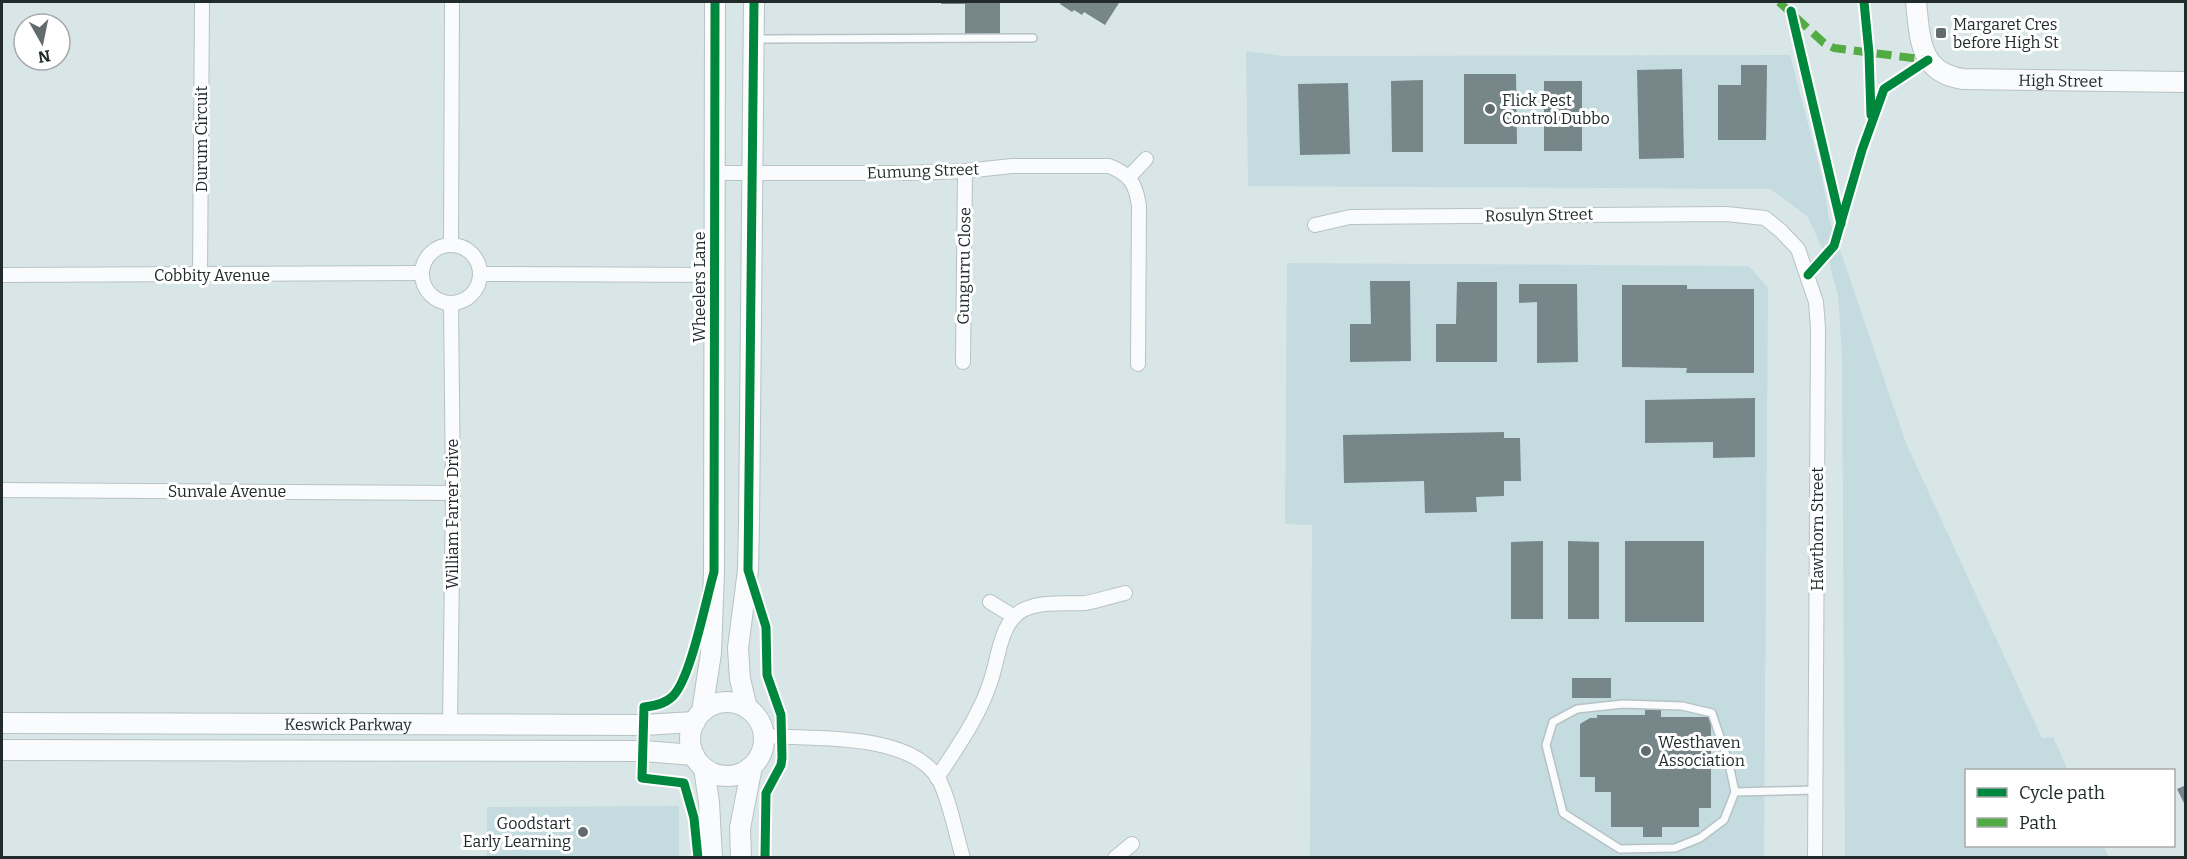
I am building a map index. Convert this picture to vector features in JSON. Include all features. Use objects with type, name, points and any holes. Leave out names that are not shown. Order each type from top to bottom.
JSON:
[{"type":"main road","name":"Wheelers Lane","points":[[699,717],[711,652],[712,623],[715,2]]},
{"type":"main road","points":[[747,708],[740,679],[738,648],[748,570],[749,536],[754,2]]},
{"type":"main road","name":"High Street","points":[[1917,2],[1919,31],[1924,49],[1929,60],[1939,71],[1949,77],[2186,82]]},
{"type":"main road","points":[[699,762],[713,773],[734,776],[752,766],[764,747],[762,725],[756,715],[736,703],[712,706],[699,717],[691,733],[691,744],[699,762],[709,802],[712,858]]},
{"type":"main road","name":"Keswick Parkway","points":[[2,723],[644,725],[699,717]]},
{"type":"main road","name":"Keswick Parkway","points":[[2,750],[643,751],[699,762]]},
{"type":"main road","points":[[741,858],[740,828],[752,766]]},
{"type":"street","name":"Durum Circuit","points":[[200,276],[202,2]]},
{"type":"street","points":[[451,244],[452,2]]},
{"type":"street","points":[[1138,363],[1138,206],[1137,191],[1129,177],[1146,159]]},
{"type":"street","name":"Eumung Street","points":[[714,173],[905,173],[965,171],[1012,166],[1102,165],[1120,170],[1129,177]]},
{"type":"street","name":"Gungurru Close","points":[[963,362],[965,171]]},
{"type":"street","name":"Rosulyn Street","points":[[1315,225],[1350,217],[1726,214],[1765,218]]},
{"type":"street","name":"Hawthorn Street","points":[[1765,218],[1798,249],[1816,302],[1818,328],[1815,858]]},
{"type":"street","points":[[451,244],[469,250],[480,265],[481,274],[479,283],[468,298],[451,303],[442,301],[428,291],[422,273],[428,256],[442,246],[451,244]]},
{"type":"street","name":"Cobbity Avenue","points":[[2,275],[200,276],[422,273]]},
{"type":"street","points":[[481,274],[715,275]]},
{"type":"street","name":"William Farrer Drive","points":[[450,725],[453,493],[451,303]]},
{"type":"street","name":"Sunvale Avenue","points":[[2,490],[453,493]]},
{"type":"street","points":[[937,778],[972,724],[983,701],[1004,633],[1013,616],[1045,604],[1087,603],[1125,593]]},
{"type":"street","points":[[990,602],[1013,616]]},
{"type":"street","points":[[764,736],[872,742],[898,749],[920,761],[937,778],[947,802],[963,858]]},
{"type":"street","points":[[1115,858],[1132,844]]},
{"type":"lane","points":[[753,39],[1033,38]]},
{"type":"lane","points":[[1623,704],[1682,706],[1712,713],[1729,764],[1735,792],[1724,820],[1700,838],[1675,848],[1620,849],[1563,813],[1546,745],[1552,722],[1577,709],[1623,704]]},
{"type":"lane","points":[[1735,792],[1815,790]]},
{"type":"shaded area","points":[[1246,51],[1284,56],[1790,55],[1822,177],[1829,218],[1906,443],[2042,738],[2053,737],[2068,769],[1965,769],[1965,847],[2104,847],[2109,857],[1845,857],[1842,358],[1838,296],[1829,262],[1807,216],[1770,189],[1248,186]]},
{"type":"shaded area","points":[[1287,263],[1749,266],[1768,288],[1764,857],[1310,857],[1312,525],[1285,524]]},
{"type":"shaded area","name":"Goodstart Early Learning","points":[[679,806],[679,857],[487,857],[487,807]]},
{"type":"building","points":[[941,2],[1000,2],[1000,35],[965,36],[965,4],[941,4]]},
{"type":"building","points":[[1061,2],[1119,3],[1105,25],[1084,12],[1082,15],[1074,10],[1072,12],[1060,4]]},
{"type":"building","points":[[1741,65],[1767,65],[1766,140],[1718,140],[1718,85],[1741,85]]},
{"type":"building","points":[[1682,69],[1684,158],[1639,159],[1637,70]]},
{"type":"building","name":"Flick Pest Control Dubbo","points":[[1464,74],[1516,74],[1517,144],[1464,144]]},
{"type":"building","points":[[1423,80],[1423,152],[1392,152],[1391,81]]},
{"type":"building","points":[[1544,81],[1582,81],[1582,151],[1544,151]]},
{"type":"building","points":[[1348,83],[1350,154],[1300,155],[1298,84]]},
{"type":"building","points":[[1370,281],[1410,281],[1411,361],[1350,362],[1350,324],[1371,324]]},
{"type":"building","points":[[1457,282],[1497,282],[1497,362],[1436,362],[1436,324],[1456,324]]},
{"type":"building","points":[[1519,284],[1577,284],[1578,362],[1537,363],[1537,302],[1519,303]]},
{"type":"building","points":[[1622,285],[1687,285],[1687,289],[1754,289],[1754,373],[1686,373],[1687,368],[1622,367]]},
{"type":"building","points":[[1755,398],[1755,457],[1713,458],[1713,442],[1645,443],[1645,400]]},
{"type":"building","points":[[1504,432],[1504,438],[1520,438],[1521,481],[1504,481],[1504,496],[1476,497],[1477,512],[1425,513],[1424,481],[1344,483],[1343,435]]},
{"type":"building","points":[[1543,541],[1543,619],[1511,619],[1511,542]]},
{"type":"building","points":[[1568,541],[1599,542],[1599,619],[1568,619]]},
{"type":"building","points":[[1625,541],[1704,541],[1704,622],[1625,622]]},
{"type":"building","points":[[1572,678],[1611,678],[1611,698],[1572,698]]},
{"type":"building","name":"Westhaven Association","points":[[1645,710],[1661,710],[1661,717],[1711,717],[1711,808],[1699,808],[1699,827],[1662,827],[1662,837],[1643,837],[1643,827],[1611,827],[1611,792],[1595,792],[1595,777],[1580,777],[1580,724],[1590,718],[1597,718],[1597,715],[1645,715]]},
{"type":"building","points":[[2186,785],[2186,807],[2177,789]]},
{"type":"marked path","points":[[1779,2],[1824,43],[1834,48],[1928,60]]},
{"type":"cycle path","points":[[698,858],[694,818],[684,783],[642,778],[644,707],[667,701],[680,687],[692,656],[714,572],[715,2]]},
{"type":"cycle path","points":[[754,2],[748,570],[766,627],[767,675],[781,715],[782,758],[781,765],[766,793],[765,858]]},
{"type":"cycle path","points":[[1864,2],[1869,53],[1871,115]]},
{"type":"cycle path","points":[[1791,11],[1841,224]]},
{"type":"cycle path","points":[[1808,275],[1834,246],[1862,150],[1884,89],[1928,60]]},
{"type":"place","name":"Margaret Cres before High St","points":[[1941,33]]},
{"type":"place","name":"Flick Pest Control Dubbo","points":[[1490,109]]},
{"type":"place","name":"Westhaven Association","points":[[1646,751]]},
{"type":"place","name":"Goodstart Early Learning","points":[[583,832]]}]
